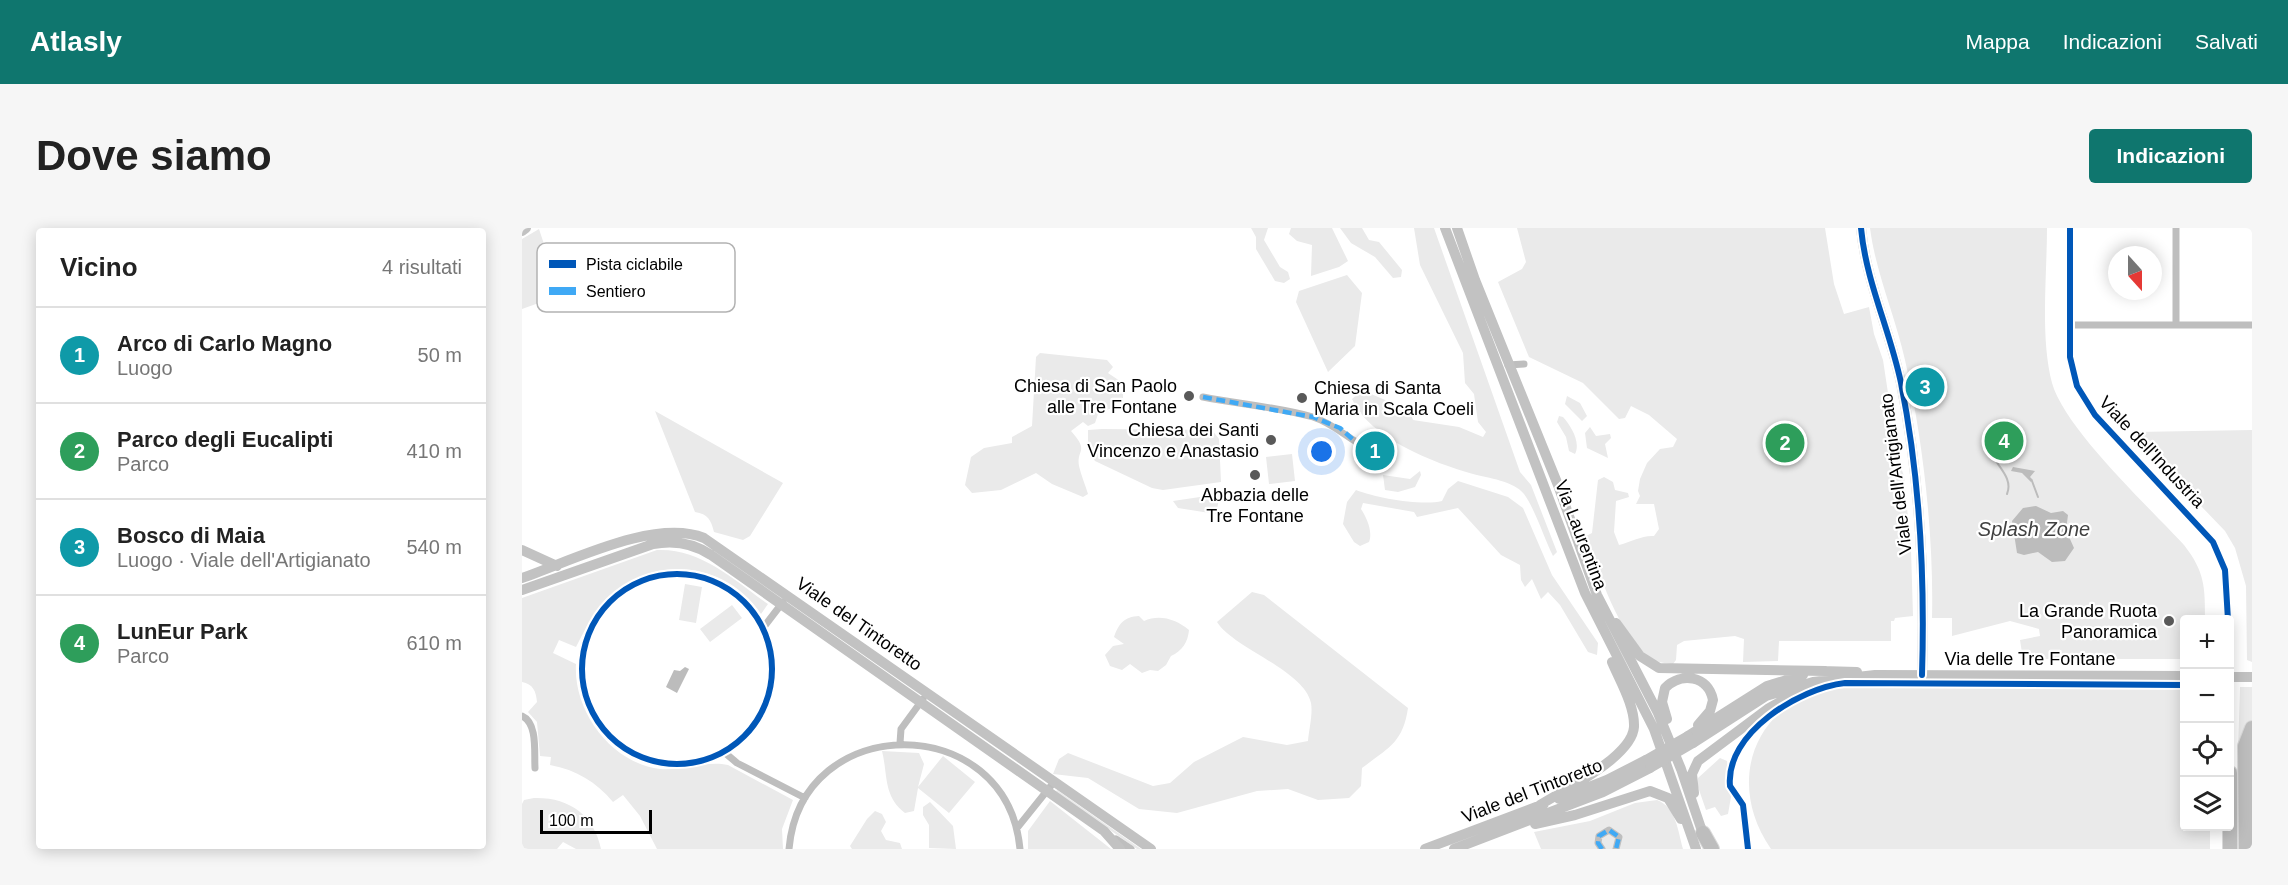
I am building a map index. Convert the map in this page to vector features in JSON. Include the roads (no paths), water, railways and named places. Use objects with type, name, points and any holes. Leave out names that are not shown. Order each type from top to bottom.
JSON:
[{"type":"highway","points":[[2246,849],[2245,746],[2252,728]]},
{"type":"highway","points":[[2229,777],[2230,849]]},
{"type":"highway","points":[[2221,831],[2221,849]]},
{"type":"highway","points":[[1696,832],[1710,849]]},
{"type":"main road","points":[[522,231],[526,228]]},
{"type":"main road","name":"Via Laurentina","points":[[1445,228],[1498,372],[1596,620],[1654,729],[1696,832]]},
{"type":"main road","name":"Via Laurentina","points":[[1457,228],[1558,485],[1597,595],[1652,701],[1681,769],[1693,805],[1696,849]]},
{"type":"main road","name":"Viale dell'Artigianato","points":[[1861,228],[1868,270],[1896,360],[1904,402],[1922,564],[1922,675]]},
{"type":"main road","name":"Viale del Tintoretto","points":[[522,578],[643,535],[678,531],[700,536],[717,545],[784,600]]},
{"type":"main road","name":"Viale del Tintoretto","points":[[522,590],[641,547],[672,541],[690,544],[706,551],[784,600],[924,698],[1104,831],[1120,849]]},
{"type":"main road","points":[[522,550],[557,566]]},
{"type":"main road","points":[[1597,595],[1640,656],[1659,668],[1829,675]]},
{"type":"main road","points":[[1540,805],[1617,755],[1627,746],[1632,736],[1632,714],[1596,620]]},
{"type":"main road","points":[[1693,805],[1693,771],[1701,758],[1788,696],[1829,675]]},
{"type":"main road","name":"Via delle Tre Fontane","points":[[1648,764],[1773,693],[1829,675],[2180,676]]},
{"type":"main road","points":[[1681,769],[1662,699],[1667,686],[1684,677],[1702,682],[1711,692],[1713,700],[1707,715],[1690,739]]},
{"type":"main road","points":[[2234,677],[2252,677]]},
{"type":"main road","name":"Viale del Tintoretto","points":[[924,698],[1054,782],[1150,849]]},
{"type":"main road","name":"Viale del Tintoretto","points":[[1426,849],[1588,789],[1648,764]]},
{"type":"main road","name":"Viale del Tintoretto","points":[[1454,849],[1609,790],[1648,764]]},
{"type":"main road","points":[[1502,831],[1575,815],[1650,791],[1668,798],[1696,832]]},
{"type":"street","name":"Viale dell'Industria","points":[[2070,228],[2069,325],[2072,368],[2077,386],[2088,406],[2205,532],[2217,550],[2227,580],[2228,615]]},
{"type":"street","points":[[2176,228],[2176,325]]},
{"type":"street","points":[[2069,325],[2252,325]]},
{"type":"street","points":[[1498,372],[1509,365],[1524,364]]},
{"type":"street","points":[[1203,397],[1313,417],[1340,428],[1358,444],[1369,449]]},
{"type":"street","points":[[1381,454],[1391,458]]},
{"type":"street","points":[[672,574],[702,577],[726,587],[749,607],[763,628],[772,662],[769,693],[751,729],[724,752],[695,762],[669,764],[643,758],[617,744],[598,724],[586,700],[581,668],[585,642],[596,619],[616,596],[642,580],[672,574]]},
{"type":"street","points":[[763,628],[784,600]]},
{"type":"street","points":[[900,743],[901,729],[924,698]]},
{"type":"street","points":[[522,716],[531,725],[535,768]]},
{"type":"street","points":[[789,849],[793,827],[805,798],[821,778],[841,762],[868,749],[900,743],[943,750],[975,766],[1001,793],[1017,828],[1020,849]]},
{"type":"street","points":[[724,752],[737,763],[805,798]]},
{"type":"street","points":[[1017,828],[1054,782]]},
{"type":"street","points":[[1602,849],[1598,843],[1599,836],[1609,830],[1619,837],[1616,849]]},
{"type":"street","points":[[1104,831],[1131,849]]},
{"type":"water","points":[[2013,467],[2035,471],[2030,477],[2033,480],[2031,482],[2022,473],[2011,471]]},
{"type":"water","name":"Splash Zone","points":[[2036,506],[2051,513],[2063,511],[2068,515],[2066,530],[2074,548],[2065,561],[2052,562],[2038,552],[2024,555],[2017,553],[2012,521],[2023,508]]},
{"type":"water","points":[[685,667],[689,669],[677,693],[666,687],[674,670],[680,671]]},
{"type":"waterway","points":[[1990,450],[2008,482],[2007,494]]},
{"type":"waterway","points":[[2032,481],[2038,497]]},
{"type":"place","name":"Bosco di Maia","points":[[1925,387]]},
{"type":"place","name":"Chiesa di San Paolo alle Tre Fontane","points":[[1189,396]]},
{"type":"place","name":"Chiesa di Santa Maria in Scala Coeli","points":[[1302,398]]},
{"type":"place","name":"Chiesa dei Santi Vincenzo e Anastasio","points":[[1271,440]]},
{"type":"place","name":"LunEur Park","points":[[2004,441]]},
{"type":"place","name":"Parco degli Eucalipti","points":[[1785,443]]},
{"type":"place","name":"Arco di Carlo Magno","points":[[1375,451]]},
{"type":"place","name":"Abbazia delle Tre Fontane","points":[[1255,475]]},
{"type":"place","name":"La Grande Ruota Panoramica","points":[[2169,621]]}]
